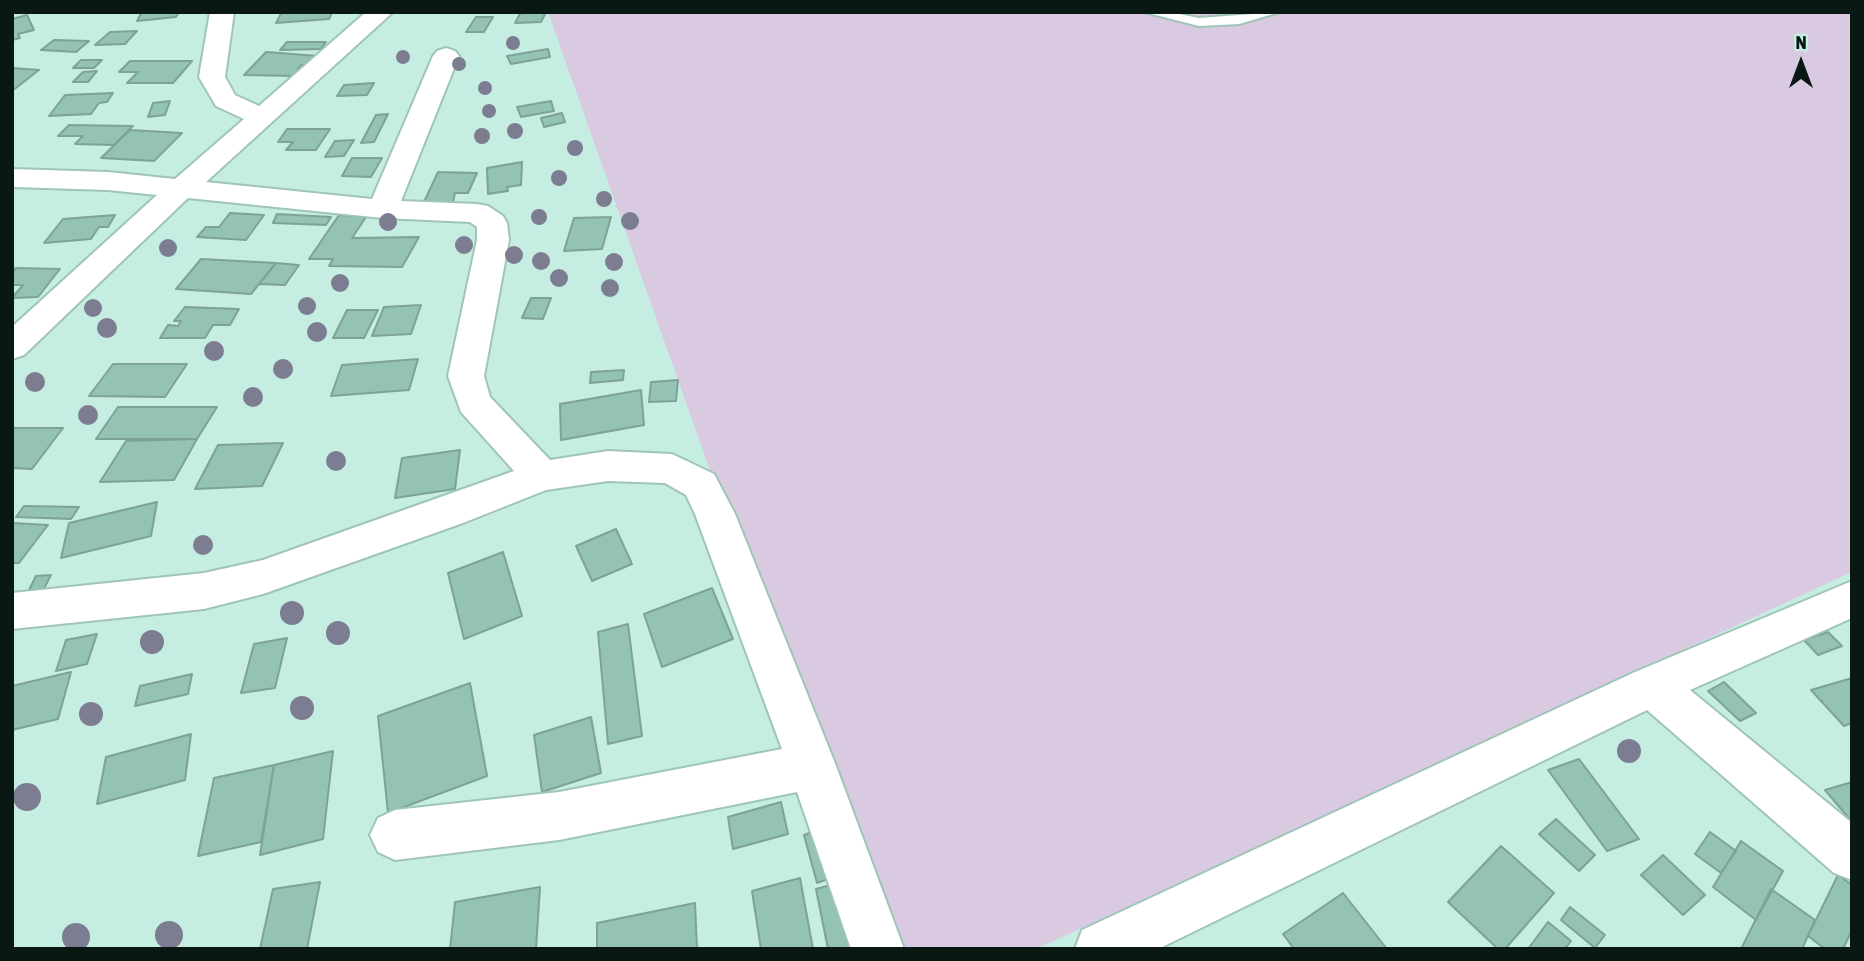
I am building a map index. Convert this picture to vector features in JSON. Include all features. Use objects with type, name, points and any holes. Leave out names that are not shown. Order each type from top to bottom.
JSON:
[{"type":"street","points":[[222,12],[212,77],[225,100],[240,109],[264,116]]},
{"type":"street","points":[[12,347],[181,188],[381,12]]},
{"type":"street","points":[[383,209],[446,56]]},
{"type":"street","points":[[12,178],[108,181],[383,209],[477,213],[492,223],[493,240],[466,376],[474,403],[542,476]]},
{"type":"street","points":[[12,611],[204,591],[262,577],[449,512],[542,476],[608,466],[672,469],[700,485],[715,514],[812,765],[878,949]]},
{"type":"street","points":[[1101,949],[1651,686],[1852,599]]},
{"type":"street","points":[[1651,686],[1852,855]]},
{"type":"street","points":[[395,835],[559,816],[812,765]]},
{"type":"lane","points":[[1150,12],[1199,22],[1239,20],[1274,12]]},
{"type":"shaded area","points":[[548,12],[1852,12],[1852,572],[1036,949],[879,949]]},
{"type":"building","points":[[142,12],[179,12],[176,17],[137,21]]},
{"type":"building","points":[[282,12],[332,12],[329,19],[276,23]]},
{"type":"building","points":[[521,12],[546,12],[541,22],[515,23]]},
{"type":"building","points":[[27,15],[34,30],[18,34],[20,38],[12,40],[12,19]]},
{"type":"building","points":[[476,17],[493,17],[484,32],[466,32]]},
{"type":"building","points":[[137,31],[125,44],[95,45],[110,32]]},
{"type":"building","points":[[54,40],[89,41],[76,52],[41,50]]},
{"type":"building","points":[[287,42],[326,42],[321,49],[280,50]]},
{"type":"building","points":[[548,49],[550,57],[511,64],[507,56]]},
{"type":"building","points":[[266,52],[319,56],[311,65],[301,65],[293,76],[244,75]]},
{"type":"building","points":[[81,60],[102,60],[94,68],[73,68]]},
{"type":"building","points":[[130,61],[192,61],[173,83],[127,83],[138,72],[119,72]]},
{"type":"building","points":[[12,68],[39,70],[12,91]]},
{"type":"building","points":[[97,71],[88,82],[73,82],[83,72]]},
{"type":"building","points":[[374,83],[367,95],[337,96],[344,85]]},
{"type":"building","points":[[113,93],[107,102],[99,103],[91,114],[49,116],[65,95]]},
{"type":"building","points":[[170,101],[165,115],[148,117],[153,103]]},
{"type":"building","points":[[551,101],[554,111],[521,117],[517,107]]},
{"type":"building","points":[[562,113],[565,122],[544,127],[541,118]]},
{"type":"building","points":[[388,114],[374,142],[361,143],[376,115]]},
{"type":"building","points":[[69,125],[133,126],[114,145],[75,144],[83,136],[58,136]]},
{"type":"building","points":[[287,129],[330,129],[316,150],[286,150],[293,142],[278,142]]},
{"type":"building","points":[[130,130],[182,133],[154,161],[101,158]]},
{"type":"building","points":[[354,140],[344,156],[325,157],[335,141]]},
{"type":"building","points":[[352,158],[382,158],[371,177],[342,176]]},
{"type":"building","points":[[522,162],[521,185],[507,187],[508,191],[488,194],[487,168]]},
{"type":"building","points":[[438,172],[477,173],[468,193],[455,193],[453,202],[424,202]]},
{"type":"building","points":[[230,213],[264,215],[246,240],[197,237],[206,227],[219,227]]},
{"type":"building","points":[[277,214],[331,217],[326,225],[273,223]]},
{"type":"building","points":[[115,215],[108,227],[99,227],[91,239],[44,243],[63,219]]},
{"type":"building","points":[[339,215],[366,217],[352,238],[419,237],[402,267],[329,266],[333,259],[309,259]]},
{"type":"building","points":[[611,217],[602,249],[564,251],[574,218]]},
{"type":"building","points":[[201,259],[276,263],[251,294],[176,289]]},
{"type":"building","points":[[276,263],[299,265],[285,285],[259,284]]},
{"type":"building","points":[[16,268],[60,269],[38,297],[12,298],[23,285],[12,285],[12,272]]},
{"type":"building","points":[[531,298],[551,298],[543,319],[522,318]]},
{"type":"building","points":[[421,305],[411,334],[372,336],[384,307]]},
{"type":"building","points":[[185,307],[239,309],[230,325],[213,325],[205,338],[160,338],[168,325],[178,326],[181,321],[174,321]]},
{"type":"building","points":[[347,310],[378,310],[364,338],[333,338]]},
{"type":"building","points":[[418,359],[409,390],[331,396],[342,365]]},
{"type":"building","points":[[113,364],[187,364],[165,397],[89,396]]},
{"type":"building","points":[[624,370],[623,380],[590,383],[591,372]]},
{"type":"building","points":[[678,380],[676,401],[649,402],[651,382]]},
{"type":"building","points":[[641,390],[644,425],[561,440],[560,404]]},
{"type":"building","points":[[118,407],[217,407],[197,439],[96,439]]},
{"type":"building","points":[[12,428],[63,428],[32,469],[12,468]]},
{"type":"building","points":[[197,439],[174,480],[100,482],[126,441]]},
{"type":"building","points":[[283,443],[262,486],[195,489],[218,445]]},
{"type":"building","points":[[460,450],[455,489],[395,498],[402,458]]},
{"type":"building","points":[[157,502],[151,536],[61,558],[69,523]]},
{"type":"building","points":[[24,506],[79,507],[71,519],[16,517]]},
{"type":"building","points":[[12,523],[48,525],[19,563],[12,563]]},
{"type":"building","points":[[616,529],[632,564],[592,581],[576,546]]},
{"type":"building","points":[[503,552],[522,616],[464,639],[448,573]]},
{"type":"building","points":[[51,575],[39,598],[24,600],[36,576]]},
{"type":"building","points":[[712,588],[733,639],[662,667],[644,614]]},
{"type":"building","points":[[628,624],[642,736],[608,744],[598,632]]},
{"type":"building","points":[[1828,632],[1842,646],[1818,655],[1804,640]]},
{"type":"building","points":[[97,634],[87,664],[56,671],[66,640]]},
{"type":"building","points":[[287,638],[275,688],[241,693],[254,644]]},
{"type":"building","points":[[71,672],[58,719],[12,730],[12,686]]},
{"type":"building","points":[[192,674],[188,694],[135,706],[140,686]]},
{"type":"building","points":[[1852,678],[1852,723],[1844,726],[1811,690]]},
{"type":"building","points":[[1724,682],[1756,713],[1740,721],[1708,691]]},
{"type":"building","points":[[470,683],[487,776],[388,813],[378,716]]},
{"type":"building","points":[[591,717],[601,773],[542,792],[534,735]]},
{"type":"building","points":[[191,734],[185,780],[97,804],[106,757]]},
{"type":"building","points":[[333,751],[323,839],[260,855],[274,765]]},
{"type":"building","points":[[1579,759],[1639,839],[1607,851],[1548,770]]},
{"type":"building","points":[[274,765],[261,842],[198,856],[214,778]]},
{"type":"building","points":[[1852,782],[1852,822],[1825,790]]},
{"type":"building","points":[[781,802],[788,834],[733,849],[728,817]]},
{"type":"building","points":[[1556,819],[1595,855],[1579,871],[1539,834]]},
{"type":"building","points":[[830,825],[844,873],[817,883],[804,835]]},
{"type":"building","points":[[1710,832],[1736,851],[1721,873],[1695,854]]},
{"type":"building","points":[[1741,841],[1783,871],[1756,920],[1713,887]]},
{"type":"building","points":[[1501,846],[1554,893],[1505,949],[1498,949],[1448,902]]},
{"type":"building","points":[[1663,855],[1705,895],[1683,915],[1641,875]]},
{"type":"building","points":[[1838,875],[1852,885],[1852,930],[1843,949],[1825,949],[1808,936]]},
{"type":"building","points":[[800,878],[813,949],[761,949],[752,891]]},
{"type":"building","points":[[849,880],[864,949],[828,949],[816,889]]},
{"type":"building","points":[[320,882],[307,949],[260,949],[273,889]]},
{"type":"building","points":[[540,887],[536,949],[450,949],[455,902]]},
{"type":"building","points":[[1771,889],[1815,920],[1802,949],[1741,949]]},
{"type":"building","points":[[1343,893],[1387,949],[1294,949],[1283,934]]},
{"type":"building","points":[[695,903],[697,949],[597,949],[597,923]]},
{"type":"building","points":[[1570,907],[1605,935],[1595,948],[1561,920]]},
{"type":"building","points":[[1548,922],[1571,941],[1565,949],[1528,949]]}]
